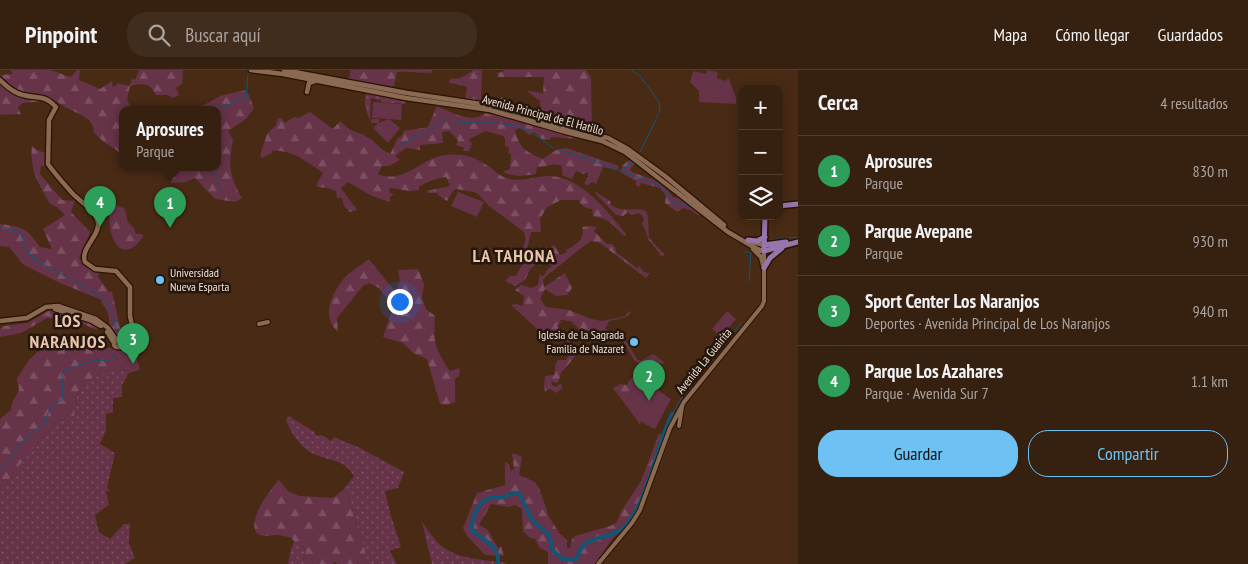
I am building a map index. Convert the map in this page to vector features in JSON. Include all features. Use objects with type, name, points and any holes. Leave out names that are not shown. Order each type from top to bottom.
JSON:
[{"type":"main road","name":"Avenida Principal de El Hatillo","points":[[251,70],[316,80],[406,98],[490,110],[610,144],[641,164],[728,232],[749,243],[767,243]]},
{"type":"main road","name":"Avenida Principal de El Hatillo","points":[[284,70],[406,93],[494,106],[608,138],[628,149],[665,176],[728,229],[749,243]]},
{"type":"main road","points":[[0,80],[17,93],[43,97],[56,107],[49,120],[48,164],[98,221],[97,228],[84,255],[85,262],[95,269],[116,271],[130,287],[130,316],[135,346],[117,343],[111,332],[100,321],[58,306],[44,308],[27,318],[0,323]]},
{"type":"main road","points":[[307,92],[309,83],[316,80]]},
{"type":"main road","points":[[783,205],[798,203]]},
{"type":"main road","points":[[765,220],[767,243]]},
{"type":"main road","points":[[764,268],[761,256],[749,243],[757,240],[785,245]]},
{"type":"main road","points":[[767,243],[798,241]]},
{"type":"main road","points":[[764,268],[772,256],[785,245],[798,241]]},
{"type":"street","name":"Avenida La Guairita","points":[[598,564],[616,544],[640,510],[673,421],[682,405],[761,308],[764,301],[764,268],[767,243]]},
{"type":"street","points":[[259,324],[268,322]]},
{"type":"street","points":[[673,421],[679,426],[682,405]]},
{"type":"green space","points":[[11,70],[50,70],[71,77],[77,70],[80,70],[79,80],[100,89],[112,81],[113,88],[118,83],[130,86],[127,100],[130,106],[119,106],[119,152],[94,133],[93,126],[89,120],[48,96],[20,92],[0,75],[12,74]]},
{"type":"green space","points":[[139,70],[183,70],[182,84],[176,88],[179,95],[173,98],[168,95],[155,95],[154,91],[146,85],[130,86],[132,78],[135,80]]},
{"type":"green space","points":[[350,70],[432,70],[431,73],[397,72],[394,86],[385,87],[347,80]]},
{"type":"green space","points":[[474,70],[482,70],[481,97],[496,100],[503,97],[510,100],[510,107],[465,100],[467,88],[449,83],[450,79],[461,78]]},
{"type":"green space","points":[[504,70],[586,70],[591,78],[592,132],[541,116],[540,101],[527,91],[543,93],[544,77],[498,77],[497,73]]},
{"type":"green space","points":[[707,70],[718,72],[717,78],[726,81],[728,77],[736,97],[736,104],[699,102],[699,91],[690,82],[693,71],[706,74]]},
{"type":"green space","points":[[0,83],[16,96],[47,101],[22,103],[18,108],[21,114],[0,115]]},
{"type":"green space","points":[[245,90],[254,108],[246,119],[228,131],[233,140],[230,156],[232,176],[242,198],[235,202],[215,199],[195,178],[186,182],[172,183],[166,171],[221,171],[221,106],[202,106],[220,96]]},
{"type":"green space","points":[[366,93],[406,100],[405,104],[382,102],[371,98],[370,120],[365,107]]},
{"type":"green space","points":[[373,102],[402,104],[401,120],[389,119],[400,128],[388,143],[373,128],[378,123],[371,123],[371,119],[379,119],[379,123],[388,119],[372,118]]},
{"type":"green space","points":[[437,106],[455,114],[474,118],[486,113],[491,115],[494,113],[581,139],[552,137],[549,140],[542,139],[534,132],[530,135],[520,128],[515,130],[524,149],[543,159],[556,150],[566,148],[619,166],[617,170],[603,167],[596,184],[592,182],[587,186],[584,183],[588,177],[588,172],[583,174],[576,171],[572,179],[562,175],[562,166],[558,165],[537,167],[536,174],[511,175],[503,172],[510,169],[511,154],[508,154],[509,147],[505,146],[503,136],[486,131],[469,139],[472,144],[469,151],[463,151],[464,148],[456,145],[458,140],[449,131],[442,132],[443,143],[420,145],[420,150],[406,148],[395,156],[400,160],[389,166],[382,166],[378,174],[396,176],[404,174],[436,157],[464,155],[485,164],[500,175],[510,179],[521,180],[543,176],[561,178],[572,182],[593,197],[626,234],[624,236],[611,223],[593,216],[592,209],[584,207],[579,200],[561,200],[547,207],[540,219],[541,232],[531,232],[527,256],[522,259],[525,239],[524,232],[489,206],[478,194],[456,189],[447,201],[438,193],[428,193],[427,191],[450,186],[446,177],[425,183],[419,187],[419,190],[410,191],[390,188],[389,193],[394,194],[390,197],[389,202],[370,195],[348,182],[341,188],[357,210],[350,212],[344,206],[342,198],[337,198],[336,191],[317,187],[317,183],[323,173],[305,161],[292,154],[279,151],[271,151],[272,153],[262,158],[260,155],[267,134],[276,125],[277,119],[281,118],[285,123],[294,117],[299,118],[310,112],[333,129],[340,121],[350,130],[364,135],[390,154],[404,131],[428,127]]},
{"type":"green space","points":[[32,145],[35,149],[45,153],[44,166],[41,166],[40,174],[62,200],[75,201],[71,212],[90,232],[79,258],[86,267],[99,273],[98,277],[109,292],[112,292],[121,331],[124,336],[132,333],[134,343],[120,340],[109,327],[109,316],[101,302],[102,300],[60,283],[24,265],[9,247],[0,246],[0,224],[23,229],[31,235],[40,247],[52,249],[43,229],[65,215],[57,207],[50,204],[39,183],[33,170]]},
{"type":"green space","points":[[629,160],[636,163],[630,169],[632,172],[659,183],[673,197],[684,200],[701,213],[699,216],[691,210],[683,208],[677,212],[665,203],[666,196],[660,188],[641,183],[639,187],[636,185],[636,181],[620,172],[623,165]]},
{"type":"green space","points":[[89,190],[93,192],[97,199],[101,197],[110,203],[124,208],[128,221],[136,234],[144,236],[135,246],[126,250],[116,244],[111,232],[110,214],[103,213],[103,210],[92,208],[87,204],[89,199],[86,193]]},
{"type":"green space","points":[[458,192],[484,202],[477,217],[451,206]]},
{"type":"green space","points":[[596,192],[610,201],[611,205],[616,208],[646,211],[649,238],[665,255],[662,257],[648,239],[642,224],[644,219],[642,215],[638,213],[631,215],[628,212],[623,216],[616,215]]},
{"type":"green space","points":[[582,227],[597,227],[594,231],[607,244],[615,247],[616,252],[637,268],[640,266],[646,273],[650,273],[646,278],[600,243],[591,241],[543,280],[544,287],[565,273],[572,288],[567,295],[556,296],[545,289],[540,299],[546,307],[569,310],[591,319],[602,321],[626,316],[629,311],[631,312],[626,317],[609,321],[605,329],[612,331],[618,329],[640,361],[653,354],[664,362],[663,364],[650,360],[649,367],[652,372],[647,369],[628,398],[641,422],[640,424],[613,388],[621,384],[627,385],[643,366],[634,360],[621,338],[616,335],[599,339],[590,338],[570,321],[560,320],[561,322],[557,326],[579,352],[561,373],[558,383],[551,382],[556,387],[561,383],[562,388],[557,393],[550,389],[546,391],[546,394],[544,387],[545,376],[554,375],[558,360],[566,360],[573,347],[567,341],[562,342],[557,337],[548,339],[547,336],[540,337],[536,328],[511,305],[523,306],[524,296],[515,290],[521,285],[532,288],[538,285],[540,274],[543,276],[552,266],[543,258],[530,269],[525,280],[515,286],[505,281],[510,276],[516,276],[522,265],[554,245],[560,255],[567,252],[566,250],[577,244],[583,235]]},
{"type":"green space","points":[[369,259],[396,293],[400,281],[398,270],[418,269],[424,284],[422,298],[426,309],[435,316],[434,333],[438,351],[450,371],[460,368],[459,376],[455,379],[455,402],[446,405],[440,404],[427,359],[413,353],[403,343],[383,337],[390,316],[402,298],[397,293],[386,297],[379,288],[369,283],[363,286],[337,318],[338,332],[333,326],[330,320],[329,307],[334,294],[347,275]]},
{"type":"green space","points":[[50,310],[98,325],[97,330],[73,320],[47,318],[21,333],[0,337],[0,329],[4,326],[28,323]]},
{"type":"green space","points":[[727,311],[736,319],[721,337],[712,329]]},
{"type":"green space","points":[[73,339],[111,351],[118,361],[118,368],[106,371],[83,385],[77,396],[74,416],[59,420],[27,455],[6,484],[0,486],[0,419],[11,410],[12,403],[19,390],[17,378],[30,359],[48,343]]},
{"type":"green space","points":[[105,348],[122,349],[124,353],[130,352],[137,360],[140,370],[129,373],[128,370],[121,371],[118,368],[118,360],[111,351]]},
{"type":"green space","points":[[118,368],[121,371],[128,370],[129,373],[122,385],[122,397],[113,398],[113,412],[106,414],[106,430],[100,444],[115,453],[107,488],[110,491],[106,491],[109,505],[95,515],[99,532],[110,539],[124,524],[130,524],[129,544],[135,558],[125,564],[0,564],[0,486],[6,484],[27,455],[59,420],[74,416],[77,396],[83,385],[106,371]]},
{"type":"green space","points":[[643,372],[653,381],[658,390],[671,399],[655,429],[638,418],[626,402]]},
{"type":"green space","points":[[289,416],[314,432],[317,436],[322,435],[331,441],[334,437],[360,448],[404,472],[398,488],[385,491],[401,547],[390,551],[397,564],[367,564],[365,550],[350,499],[344,489],[354,476],[350,470],[340,463],[316,455],[302,446],[288,425],[286,420]]},
{"type":"green space","points":[[659,433],[663,437],[645,492],[631,521],[612,539],[595,564],[548,564],[548,552],[540,548],[535,539],[530,538],[523,531],[522,509],[515,505],[508,507],[491,504],[479,525],[488,530],[498,548],[501,546],[504,556],[485,555],[467,536],[463,528],[477,493],[505,485],[505,462],[509,464],[511,471],[514,469],[512,454],[516,454],[522,457],[519,475],[535,482],[549,517],[560,534],[567,540],[567,548],[570,548],[572,539],[575,536],[616,523],[641,481]]},
{"type":"green space","points":[[279,480],[289,492],[300,496],[333,498],[344,489],[350,499],[365,550],[367,564],[337,564],[336,562],[332,564],[304,564],[306,550],[294,542],[292,538],[278,535],[260,535],[255,530],[256,516],[270,491]]},
{"type":"green space","points":[[422,522],[436,541],[451,552],[469,558],[506,563],[432,564]]},
{"type":"green space","points":[[294,542],[306,550],[304,564],[288,564]]},
{"type":"waterway","points":[[631,70],[640,76],[659,102],[660,111],[640,152]]},
{"type":"waterway","points":[[214,106],[227,107],[237,99],[246,99],[248,74]]},
{"type":"waterway","points":[[401,145],[414,137],[426,133],[442,121],[511,125],[529,130],[553,148]]},
{"type":"waterway","points":[[558,150],[651,182],[663,188],[672,202],[692,207],[698,213]]},
{"type":"waterway","points":[[623,170],[631,162]]},
{"type":"waterway","points":[[211,171],[218,181],[222,192]]},
{"type":"waterway","points":[[0,227],[21,233],[27,251],[37,261],[105,298],[113,314],[116,330],[120,338]]},
{"type":"waterway","points":[[770,240],[798,237]]},
{"type":"waterway","points":[[744,252],[751,252],[749,281]]},
{"type":"waterway","points":[[672,414],[696,378],[742,322]]},
{"type":"waterway","points":[[0,472],[21,442],[29,438],[31,433],[46,423],[50,409],[62,400],[63,378],[61,374],[63,371],[95,360],[106,361],[115,355]]},
{"type":"waterway","points":[[498,564],[494,548],[472,530],[475,513],[483,501],[489,498],[519,493],[532,520],[549,535],[553,551],[563,559],[575,560],[585,544],[622,529],[634,514],[646,487],[672,414]]},
{"type":"place","name":"Parque Los Azahares","points":[[100,227]]},
{"type":"place","name":"Aprosures","points":[[170,228]]},
{"type":"place","name":"Universidad Nueva Esparta","points":[[160,280]]},
{"type":"place","name":"Iglesia de la Sagrada Familia de Nazaret","points":[[634,342]]},
{"type":"place","name":"Sport Center Los Naranjos","points":[[133,364]]},
{"type":"place","name":"Parque Avepane","points":[[649,401]]},
{"type":"district","name":"LA TAHONA","points":[[514,256]]},
{"type":"district","name":"LOS NARANJOS","points":[[68,331]]}]
